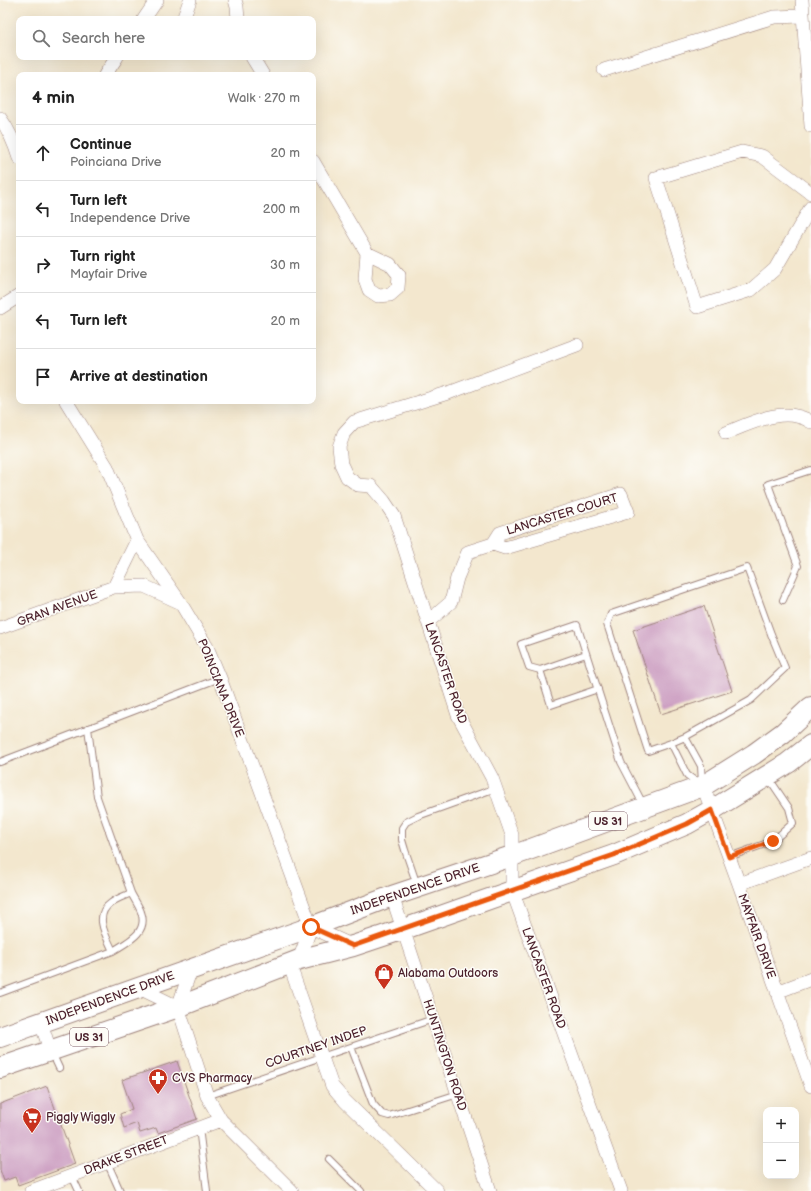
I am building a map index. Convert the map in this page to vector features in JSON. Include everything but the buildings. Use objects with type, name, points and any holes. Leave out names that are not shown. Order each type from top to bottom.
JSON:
[{"type":"main road","name":"INDEPENDENCE DRIVE","points":[[0,1037],[311,927],[392,896],[512,856],[703,786],[754,754],[783,733],[811,707]]},
{"type":"main road","name":"US 31","points":[[0,1068],[178,1007],[294,962],[353,946],[404,929],[614,855],[687,824],[788,763],[811,745]]},
{"type":"street","points":[[146,16],[157,0]]},
{"type":"street","points":[[184,16],[190,0]]},
{"type":"street","points":[[235,0],[238,16]]},
{"type":"street","points":[[802,0],[802,16],[808,38],[811,126]]},
{"type":"street","points":[[604,70],[774,17],[802,16]]},
{"type":"street","points":[[107,72],[115,60]]},
{"type":"street","points":[[254,60],[261,72]]},
{"type":"street","points":[[0,118],[16,148]]},
{"type":"street","points":[[811,193],[762,156],[742,152],[656,178],[697,307],[751,290],[775,269],[811,207]]},
{"type":"street","points":[[316,166],[367,253]]},
{"type":"street","points":[[0,308],[16,298]]},
{"type":"street","name":"LANCASTER ROAD","points":[[577,345],[451,392],[354,422],[344,433],[339,447],[340,464],[347,477],[358,486],[371,486],[394,516],[458,715],[492,778],[512,835],[512,890],[621,1191]]},
{"type":"street","name":"POINCIANA DRIVE","points":[[68,404],[107,467],[137,540],[180,602],[208,647],[311,927]]},
{"type":"street","points":[[726,433],[756,421],[781,415],[792,415],[810,420]]},
{"type":"street","name":"LANCASTER COURT","points":[[428,621],[451,602],[468,552],[492,544],[500,533],[621,494],[628,512],[505,548],[492,544]]},
{"type":"street","points":[[552,516],[557,533]]},
{"type":"street","points":[[114,587],[137,540]]},
{"type":"street","name":"GRAN AVENUE","points":[[0,628],[114,587],[144,586],[180,602]]},
{"type":"street","name":"MAYFAIR DRIVE","points":[[703,786],[811,1086]]},
{"type":"street","points":[[739,884],[811,858]]},
{"type":"street","name":"HUNTINGTON ROAD","points":[[392,896],[490,1191]]},
{"type":"street","points":[[353,946],[311,927],[294,962],[322,1057],[332,1086],[345,1101],[437,1191]]},
{"type":"street","points":[[191,969],[178,1007],[207,1096],[221,1120],[292,1191]]},
{"type":"street","points":[[777,992],[811,979]]},
{"type":"street","points":[[139,988],[178,1007]]},
{"type":"street","points":[[41,1023],[50,1050]]},
{"type":"street","name":"DRAKE STREET","points":[[31,1191],[221,1120]]},
{"type":"lane","points":[[783,600],[798,566],[768,484],[811,470]]},
{"type":"lane","points":[[747,568],[771,634],[786,668],[751,700],[685,737],[671,743],[648,751],[607,624],[611,614],[747,568]]},
{"type":"lane","points":[[586,654],[540,670],[529,668],[521,644],[577,625],[621,762],[645,807]]},
{"type":"lane","points":[[540,670],[551,705],[598,689]]},
{"type":"lane","points":[[0,762],[220,678]]},
{"type":"lane","points":[[0,993],[113,951],[136,936],[140,931],[143,918],[131,893],[97,797],[88,728]]},
{"type":"lane","points":[[685,737],[701,766],[703,786]]},
{"type":"lane","points":[[671,743],[686,774],[703,786]]},
{"type":"lane","points":[[729,857],[773,841],[793,823],[789,808],[767,776]]},
{"type":"lane","points":[[418,887],[402,840],[402,828],[406,822],[418,816],[496,788]]},
{"type":"lane","points":[[113,951],[102,926],[101,919],[103,912],[106,906],[131,893]]},
{"type":"lane","name":"COURTNEY INDEP","points":[[207,1096],[433,1019]]},
{"type":"lane","points":[[351,1047],[373,1104],[382,1114],[388,1116],[458,1094]]},
{"type":"lane","points":[[50,1050],[59,1068]]},
{"type":"lane","points":[[199,1128],[208,1191]]},
{"type":"lane","points":[[329,1159],[361,1191]]},
{"type":"lane","points":[[107,1162],[120,1191]]},
{"type":"lane","points":[[72,1176],[79,1191]]},
{"type":"place","name":"Alabama Outdoors","points":[[384,990]]},
{"type":"place","name":"CVS Pharmacy","points":[[158,1095]]},
{"type":"place","name":"Piggly Wiggly","points":[[32,1134]]},
{"type":"route","points":[[311,927],[353,946],[614,855],[687,824],[712,810],[729,857],[773,841]]}]
